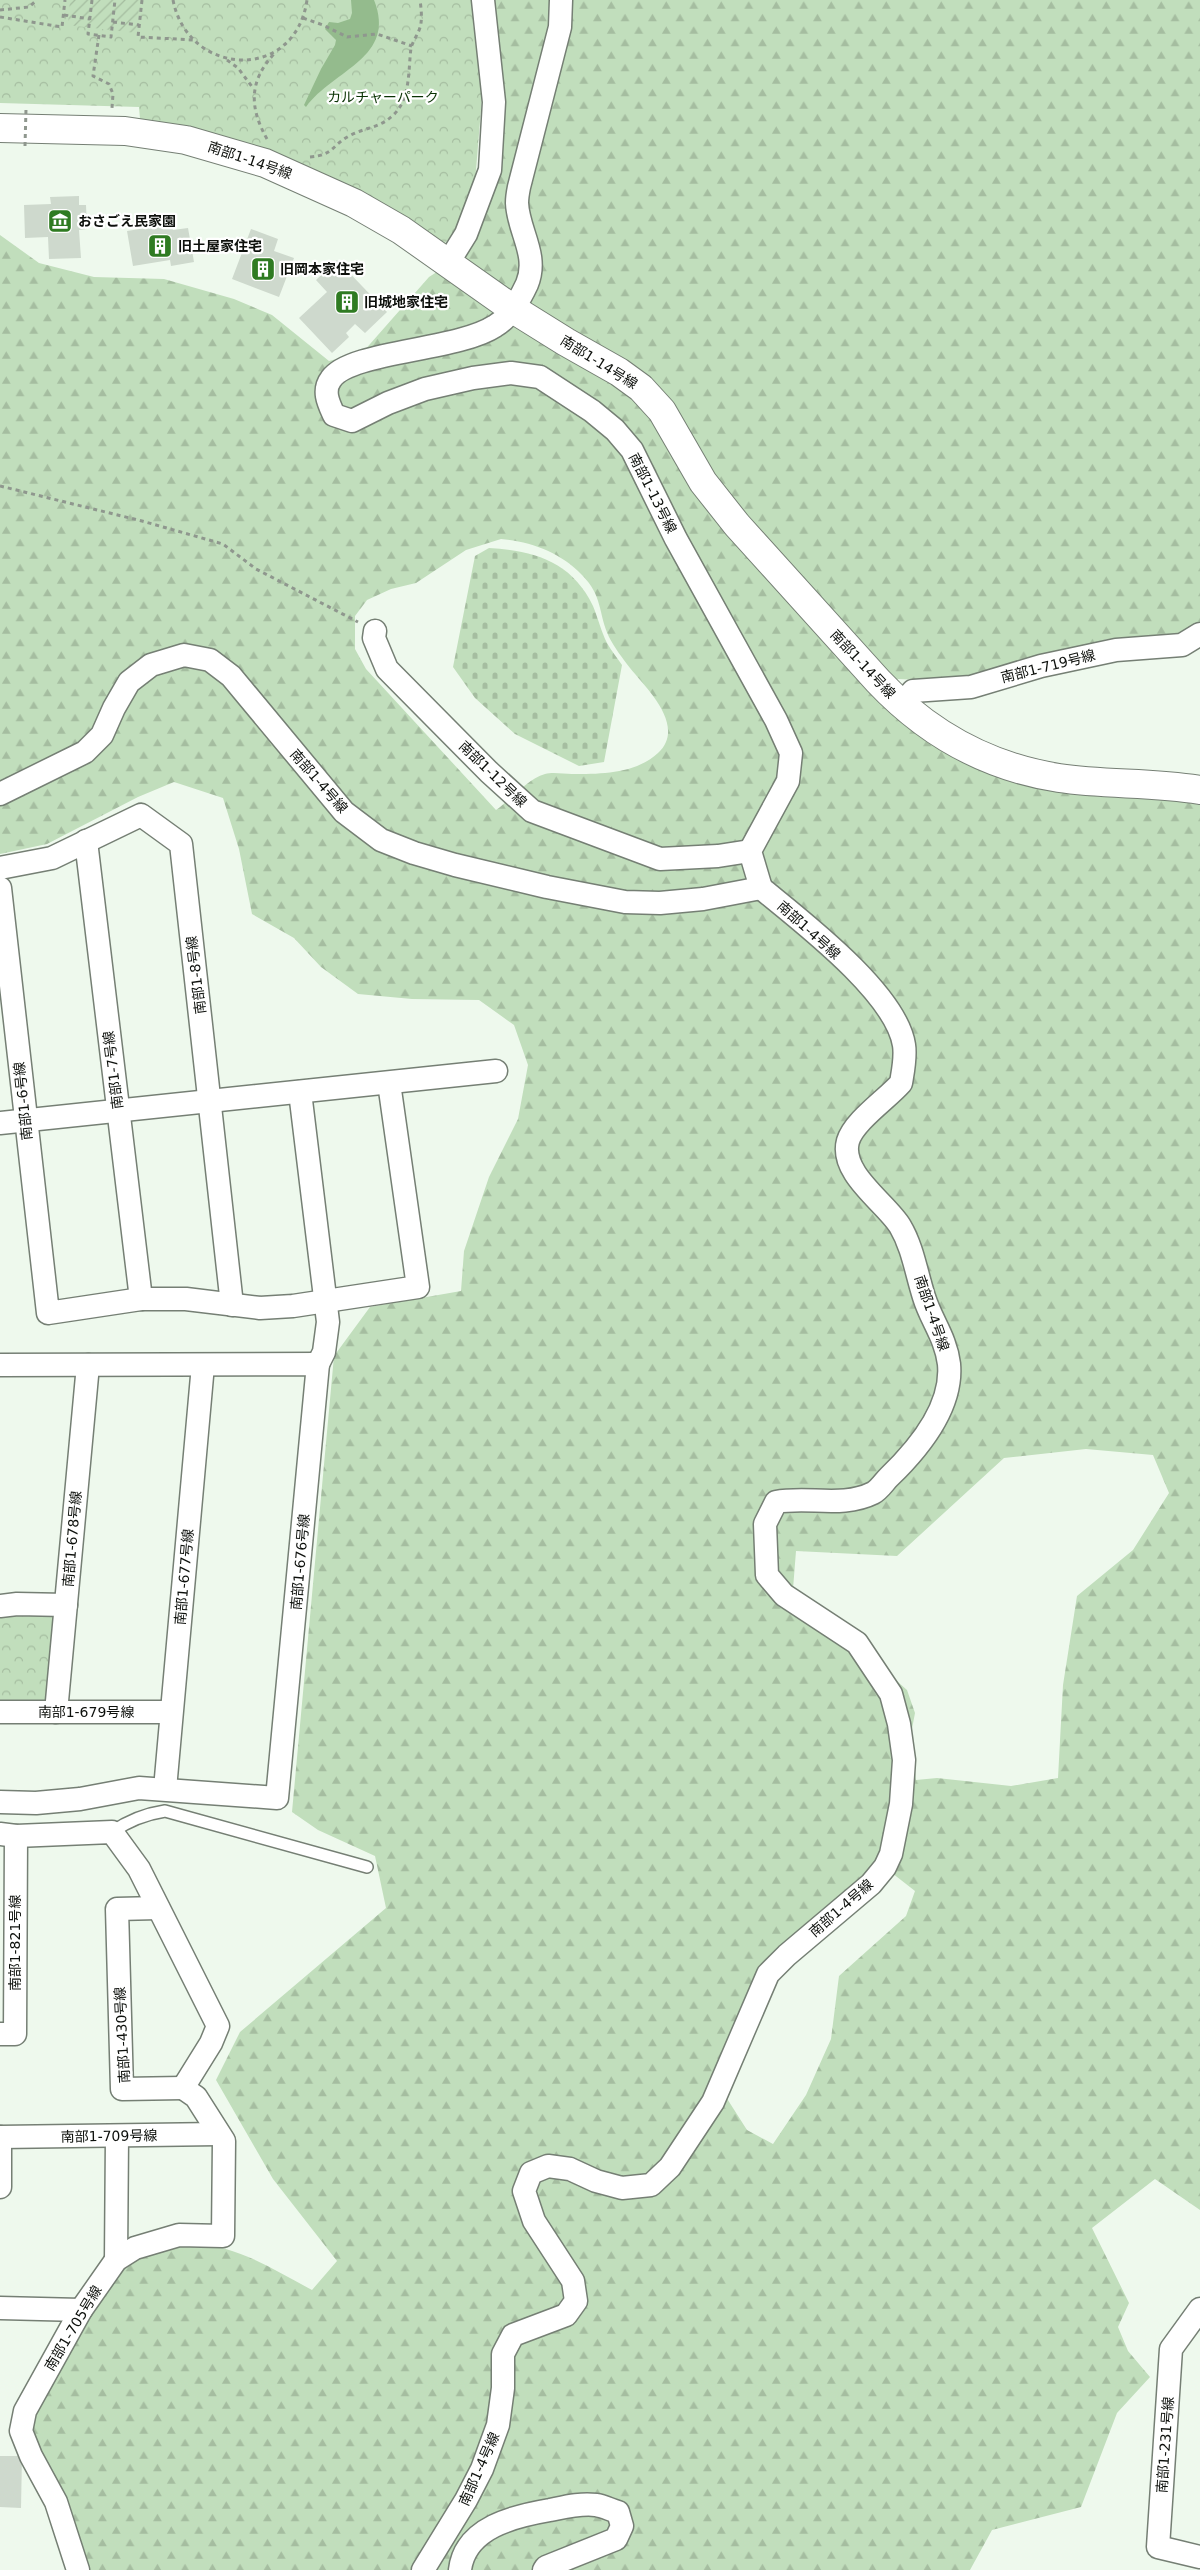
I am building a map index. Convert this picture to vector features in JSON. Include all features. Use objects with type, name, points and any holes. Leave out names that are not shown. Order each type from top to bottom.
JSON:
[{"type":"street","points":[[448,263],[466,234],[490,170],[494,102],[483,0]]},
{"type":"street","name":"南部1-13号線","points":[[561,0],[560,27],[519,188],[517,203],[531,256],[527,283],[513,308],[496,326],[460,342],[348,365],[330,379],[326,396],[334,415],[352,421],[388,403],[425,389],[473,378],[511,373],[540,377],[592,411],[615,430],[632,450],[676,539],[776,720],[791,753],[788,781],[750,851]]},
{"type":"street","name":"南部1-14号線","points":[[0,128],[75,128],[156,134],[222,149],[265,163],[354,203],[401,230],[513,308],[566,342],[619,372],[641,388],[662,411],[703,482],[737,525],[788,584],[901,705],[936,732],[970,751],[1024,771],[1060,778],[1200,790]]},
{"type":"street","name":"南部1-12号線","points":[[374,631],[374,638],[387,669],[489,772],[532,811],[660,859],[718,856],[750,851]]},
{"type":"street","name":"南部1-719号線","points":[[901,705],[913,691],[971,687],[1041,666],[1116,650],[1182,645],[1200,634]]},
{"type":"street","name":"南部1-4号線","points":[[0,794],[85,752],[102,735],[114,708],[129,682],[151,665],[184,655],[210,660],[231,676],[344,812],[381,840],[456,865],[547,887],[625,902],[660,903],[686,901],[761,888],[812,932],[881,998],[896,1020],[904,1045],[901,1083],[858,1125],[848,1142],[848,1156],[858,1178],[899,1224],[914,1254],[925,1302],[942,1335],[949,1364],[947,1389],[930,1428],[906,1462],[874,1492],[851,1501],[792,1499],[776,1502],[765,1524],[767,1575],[784,1595],[857,1643],[891,1694],[899,1724],[904,1760],[901,1804],[891,1854],[885,1867],[871,1884],[787,1955],[768,1974],[713,2102],[670,2167],[651,2185],[622,2188],[596,2181],[570,2169],[548,2166],[531,2173],[524,2191],[534,2221],[574,2281],[576,2302],[566,2315],[513,2335],[503,2354],[503,2388],[498,2426],[466,2500],[424,2570]]},
{"type":"street","name":"南部1-8号線","points":[[0,868],[52,858],[141,815],[181,844],[232,1305]]},
{"type":"street","name":"南部1-7号線","points":[[86,841],[141,1299]]},
{"type":"street","points":[[750,851],[761,888]]},
{"type":"street","name":"南部1-6号線","points":[[0,888],[48,1313],[141,1299]]},
{"type":"street","points":[[0,1123],[389,1083],[496,1070]]},
{"type":"street","points":[[141,1299],[186,1299],[232,1305],[285,1307],[418,1287],[389,1083]]},
{"type":"street","points":[[0,1365],[318,1364],[324,1352],[328,1322],[300,1092]]},
{"type":"street","name":"南部1-676号線","points":[[0,1802],[36,1803],[139,1788],[277,1798],[318,1364]]},
{"type":"street","name":"南部1-678号線","points":[[56,1712],[88,1365]]},
{"type":"street","name":"南部1-677号線","points":[[165,1789],[203,1365]]},
{"type":"street","points":[[0,1606],[17,1604],[66,1605]]},
{"type":"street","name":"南部1-679号線","points":[[0,1712],[171,1712]]},
{"type":"street","points":[[8,1835],[112,1832],[140,1869],[218,2026],[211,2043],[183,2088]]},
{"type":"street","name":"南部1-821号線","points":[[0,2034],[16,2034],[8,1931],[8,1835]]},
{"type":"street","name":"南部1-430号線","points":[[158,1908],[117,1909],[122,2089],[183,2088]]},
{"type":"street","name":"南部1-705号線","points":[[78,2570],[56,2502],[30,2456],[21,2430],[25,2411],[37,2386],[58,2354],[81,2310],[116,2260],[135,2248],[179,2235],[223,2236],[224,2141],[196,2097],[183,2088]]},
{"type":"street","name":"南部1-709号線","points":[[0,2138],[218,2134]]},
{"type":"street","points":[[116,2260],[117,2136]]},
{"type":"street","points":[[0,2138],[0,2187]]},
{"type":"street","points":[[0,2308],[81,2310]]},
{"type":"street","name":"南部1-231号線","points":[[1200,2309],[1171,2349],[1158,2548],[1200,2556]]},
{"type":"street","points":[[460,2570],[461,2562],[472,2543],[487,2529],[506,2520],[578,2504],[597,2505],[618,2512],[622,2526],[616,2539],[546,2567],[544,2570]]},
{"type":"lane","points":[[112,1832],[126,1823],[152,1813],[165,1811],[367,1867]]},
{"type":"path","points":[[0,10],[18,10],[29,7],[37,0]]},
{"type":"path","points":[[0,17],[62,27],[65,0]]},
{"type":"path","points":[[92,0],[88,34],[111,37],[116,0]]},
{"type":"path","points":[[142,0],[138,37],[195,40]]},
{"type":"path","points":[[173,0],[179,19],[195,40],[238,68],[253,88],[260,128],[272,144]]},
{"type":"path","points":[[253,88],[258,74],[274,54],[286,46],[303,18],[306,0]]},
{"type":"path","points":[[302,158],[323,156],[336,148],[347,137],[379,126],[392,116],[404,100],[409,79],[412,46],[421,24],[420,0]]},
{"type":"path","points":[[64,16],[90,19]]},
{"type":"path","points":[[303,18],[323,24],[347,37],[377,34],[412,46]]},
{"type":"path","points":[[113,22],[139,25]]},
{"type":"path","points":[[99,36],[93,76],[109,84],[113,94],[112,112]]},
{"type":"path","points":[[225,59],[243,61],[274,54]]},
{"type":"path","points":[[25,146],[26,108]]},
{"type":"path","points":[[0,486],[142,521],[222,544],[256,569],[374,631]]},
{"type":"green space","name":"カルチャーパーク","points":[[0,0],[473,0],[473,23],[483,85],[475,182],[456,232],[443,245],[359,192],[301,164],[203,130],[140,119],[139,107],[0,103]]},
{"type":"green space","points":[[70,0],[140,0],[136,33],[68,25]]},
{"type":"green space","points":[[487,0],[1200,0],[1200,622],[1182,635],[1108,639],[973,676],[921,680],[898,679],[877,699],[906,726],[941,750],[978,769],[1015,783],[1049,790],[1157,798],[1200,805],[1200,2210],[1155,2179],[1092,2228],[1129,2303],[1118,2327],[1128,2351],[1150,2377],[1117,2413],[1081,2507],[992,2530],[970,2570],[88,2570],[77,2528],[65,2497],[36,2446],[31,2431],[32,2421],[40,2400],[99,2302],[123,2269],[137,2258],[160,2249],[181,2245],[221,2248],[258,2261],[312,2290],[337,2261],[273,2179],[216,2080],[240,2032],[386,1908],[375,1856],[318,1830],[292,1812],[334,1356],[370,1307],[461,1291],[464,1251],[489,1177],[518,1119],[528,1065],[514,1025],[479,1000],[412,999],[358,994],[321,967],[294,938],[252,914],[239,849],[223,798],[174,782],[138,797],[47,844],[0,854],[0,235],[39,263],[94,277],[164,279],[234,299],[272,315],[329,361],[363,352],[429,277],[466,253],[484,221],[495,163]],"holes":[[[501,539],[534,546],[555,554],[573,567],[589,583],[594,590],[613,645],[654,697],[666,720],[668,731],[666,742],[658,753],[639,765],[629,769],[606,773],[545,774],[532,780],[496,810],[366,669],[355,649],[355,616],[367,600],[391,589],[416,583],[466,550]],[[1086,1449],[1153,1455],[1169,1493],[1133,1550],[1077,1596],[1063,1685],[1058,1778],[1011,1786],[937,1778],[916,1780],[911,1734],[915,1713],[907,1690],[793,1589],[796,1551],[897,1556],[1004,1458]],[[892,1873],[915,1891],[906,1916],[839,1976],[831,2039],[806,2095],[773,2144],[747,2130],[726,2097],[773,1983]]]},
{"type":"green space","points":[[489,548],[537,556],[563,569],[584,591],[593,606],[607,643],[622,665],[604,762],[579,766],[515,734],[475,698],[453,667],[475,556]]},
{"type":"green space","points":[[49,1613],[55,1620],[48,1700],[41,1706],[0,1704],[0,1615]]},
{"type":"shaded area","points":[[351,0],[374,0],[379,20],[377,36],[370,49],[359,61],[318,94],[306,107],[304,105],[335,45],[336,40],[325,29],[329,22],[338,23],[350,19],[352,13]]},
{"type":"building","points":[[79,196],[79,205],[86,205],[87,229],[79,230],[81,258],[49,259],[48,237],[25,238],[24,205],[51,204],[50,197]]},
{"type":"building","name":"旧土屋家住宅","points":[[171,224],[173,230],[188,228],[194,262],[171,266],[170,260],[133,266],[127,231]]},
{"type":"building","name":"旧岡本家住宅","points":[[251,229],[278,239],[274,251],[294,258],[279,297],[232,279]]},
{"type":"building","name":"旧城地家住宅","points":[[337,260],[387,312],[365,333],[355,324],[346,333],[349,337],[332,353],[299,318],[327,292],[316,280]]},
{"type":"building","points":[[0,2456],[22,2456],[21,2508],[0,2507]]},
{"type":"place","name":"おさごえ民家園","points":[[60,221]]},
{"type":"place","name":"旧土屋家住宅","points":[[160,246]]},
{"type":"place","name":"旧岡本家住宅","points":[[263,269]]},
{"type":"place","name":"旧城地家住宅","points":[[347,302]]}]
